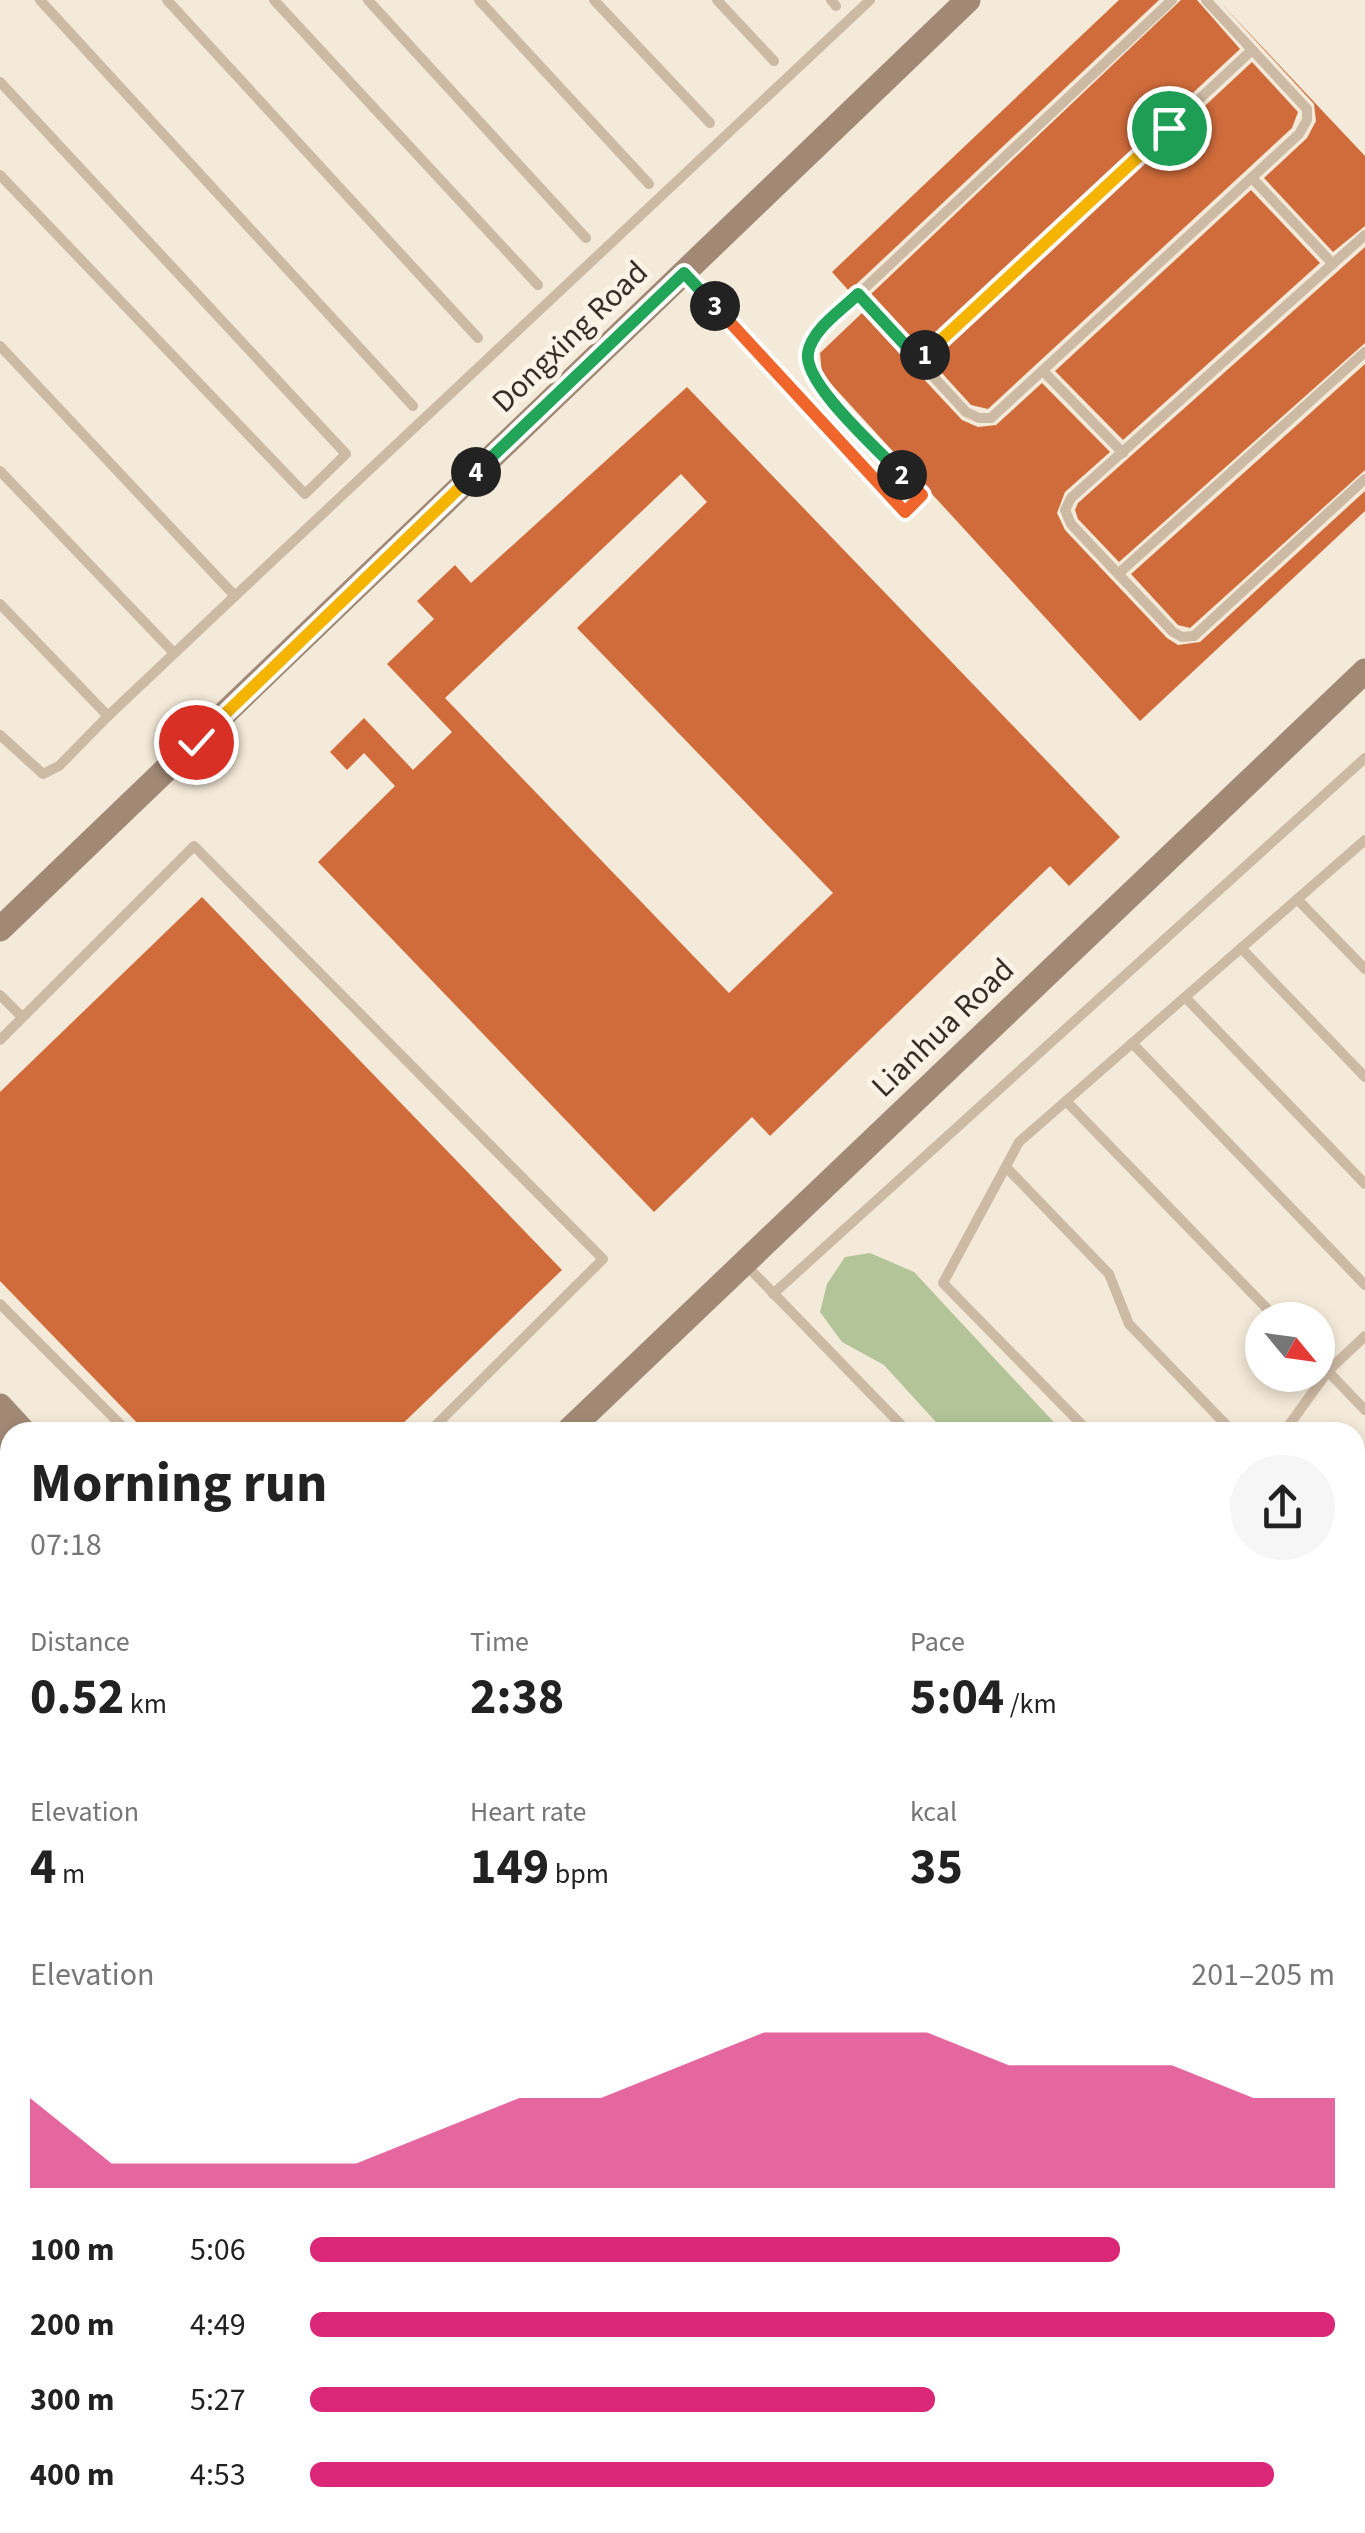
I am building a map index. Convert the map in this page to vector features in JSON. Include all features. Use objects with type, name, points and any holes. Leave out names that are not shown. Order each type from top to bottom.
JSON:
[{"type":"street","name":"Dongxing Road","points":[[0,929],[968,0]]},
{"type":"street","name":"Lianhua Road","points":[[577,1422],[1365,671]]},
{"type":"lane","points":[[40,0],[412,406]]},
{"type":"lane","points":[[167,0],[478,338]]},
{"type":"lane","points":[[274,0],[538,285]]},
{"type":"lane","points":[[368,0],[586,238]]},
{"type":"lane","points":[[479,0],[649,184]]},
{"type":"lane","points":[[594,0],[710,124]]},
{"type":"lane","points":[[717,0],[774,61]]},
{"type":"lane","points":[[0,735],[43,774],[59,766],[174,653],[870,0]]},
{"type":"lane","points":[[684,273],[905,512],[922,495],[824,392],[810,369],[808,354],[818,332],[1172,0]]},
{"type":"lane","points":[[858,294],[966,412],[991,418],[1300,134],[1307,109],[1206,0]]},
{"type":"lane","points":[[919,360],[1252,50]]},
{"type":"lane","points":[[0,82],[346,454],[305,494],[0,175]]},
{"type":"lane","points":[[1252,178],[1333,264]]},
{"type":"lane","points":[[1365,235],[1071,498],[1065,510],[1071,524],[1173,632],[1182,637],[1194,636],[1365,479]]},
{"type":"lane","points":[[0,346],[235,596]]},
{"type":"lane","points":[[1118,574],[1365,352]]},
{"type":"lane","points":[[1042,371],[1123,454]]},
{"type":"lane","points":[[0,471],[174,653]]},
{"type":"lane","points":[[0,604],[108,716]]},
{"type":"lane","points":[[773,1294],[1365,758]]},
{"type":"lane","points":[[1079,1422],[943,1282],[1019,1142],[1365,841]]},
{"type":"lane","points":[[0,1040],[194,846],[604,1259],[439,1422]]},
{"type":"lane","points":[[1298,899],[1365,969]]},
{"type":"lane","points":[[1241,948],[1365,1078]]},
{"type":"lane","points":[[0,995],[22,1018]]},
{"type":"lane","points":[[1184,998],[1365,1184]]},
{"type":"lane","points":[[1132,1044],[1365,1285]]},
{"type":"lane","points":[[1066,1101],[1261,1302]]},
{"type":"lane","points":[[1006,1167],[1109,1274],[1129,1324],[1223,1422]]},
{"type":"lane","points":[[743,1263],[898,1422]]},
{"type":"lane","points":[[0,1304],[118,1422]]},
{"type":"lane","points":[[1335,1364],[1365,1336]]},
{"type":"lane","points":[[1335,1378],[1365,1410]]},
{"type":"lane","points":[[1291,1422],[1313,1392]]},
{"type":"green space","points":[[870,1253],[914,1272],[1054,1422],[936,1422],[884,1365],[842,1342],[820,1312],[827,1284],[845,1257]]},
{"type":"building","points":[[1119,0],[1159,0],[849,291],[832,272]]},
{"type":"building","points":[[1181,0],[1197,0],[1240,49],[919,348],[870,295]]},
{"type":"building","points":[[1218,0],[1365,156],[1365,226],[1333,252],[1264,178],[1307,138],[1316,121],[1314,104]]},
{"type":"building","points":[[1252,62],[1298,112],[1292,128],[988,409],[971,405],[931,361]]},
{"type":"building","points":[[1251,190],[1320,263],[1123,440],[1055,371]]},
{"type":"building","points":[[1365,247],[1365,343],[1119,562],[1078,519],[1078,503]]},
{"type":"building","points":[[862,313],[962,420],[978,427],[996,425],[1042,383],[1110,452],[1065,492],[1057,513],[1065,530],[1178,645],[1200,642],[1365,491],[1365,511],[1140,721],[822,374],[820,353]]},
{"type":"building","points":[[1365,364],[1365,470],[1190,628],[1178,625],[1131,574]]},
{"type":"building","points":[[687,387],[1120,837],[1069,886],[1050,866],[770,1136],[752,1117],[654,1212],[318,862],[395,786],[364,753],[347,770],[330,752],[364,718],[413,770],[452,732],[387,664],[434,619],[417,601],[455,565],[471,583]],"holes":[[[681,474],[707,502],[577,628],[833,893],[729,993],[445,698]]]},
{"type":"building","points":[[202,897],[562,1270],[404,1422],[136,1422],[0,1281],[0,1092]]},
{"type":"route","points":[[196,742],[684,273],[905,512],[922,495],[824,392],[810,369],[808,354],[818,332],[858,294],[919,360],[1169,128]]}]
